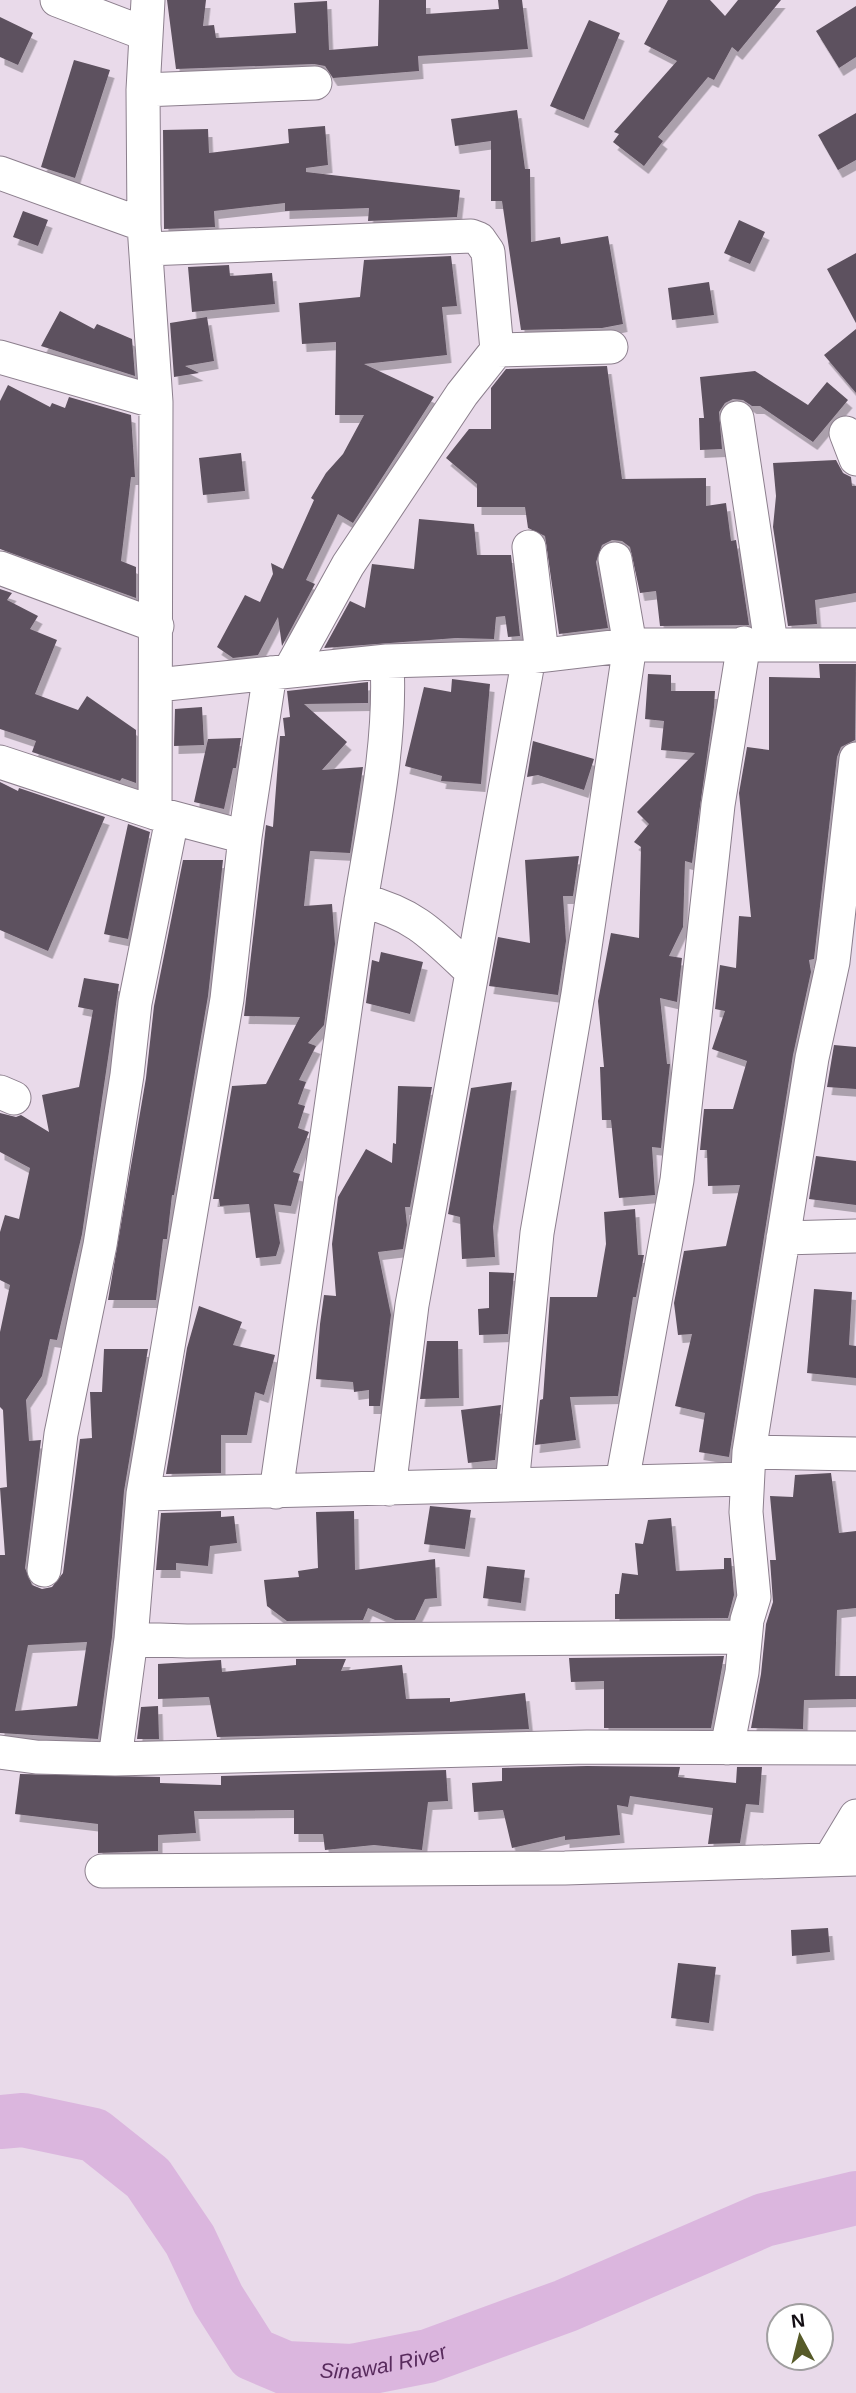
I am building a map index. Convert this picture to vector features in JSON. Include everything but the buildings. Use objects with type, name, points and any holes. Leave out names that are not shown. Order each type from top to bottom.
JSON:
[{"type":"street","points":[[57,0],[146,34]]},
{"type":"street","points":[[44,1570],[61,1434],[100,1245],[164,816],[156,685],[156,402],[145,237],[143,90],[148,0]]},
{"type":"street","points":[[143,90],[315,83]]},
{"type":"street","points":[[0,173],[145,237],[471,236],[479,239],[488,252],[497,350],[462,394],[280,672],[245,837],[227,999],[143,1494],[131,1639],[114,1759]]},
{"type":"street","points":[[497,350],[611,347]]},
{"type":"street","points":[[0,357],[156,402]]},
{"type":"street","points":[[622,1482],[677,1181],[718,805],[757,643],[737,418]]},
{"type":"street","points":[[389,1489],[412,1305],[472,972],[535,656],[528,547]]},
{"type":"street","points":[[512,1485],[537,1233],[578,994],[630,645],[615,559]]},
{"type":"street","points":[[0,568],[157,626]]},
{"type":"street","points":[[156,685],[387,661],[535,656],[630,645],[856,645]]},
{"type":"street","points":[[276,1492],[361,900],[386,748],[390,704],[387,661]]},
{"type":"street","points":[[727,1748],[754,1597],[748,1465],[812,1058],[844,963],[856,759]]},
{"type":"street","points":[[0,762],[164,816],[245,837]]},
{"type":"street","points":[[361,900],[392,908],[423,925],[472,972]]},
{"type":"street","points":[[783,1238],[856,1236]]},
{"type":"street","points":[[143,1494],[622,1482],[856,1454]]},
{"type":"street","points":[[131,1639],[187,1641],[745,1637]]},
{"type":"street","points":[[0,1752],[36,1757],[114,1759],[246,1758],[452,1750],[727,1748],[852,1753]]},
{"type":"street","points":[[102,1871],[565,1868],[843,1859],[856,1816]]},
{"type":"waterway","name":"Sinawal River","points":[[0,2122],[23,2120],[94,2135],[148,2178],[190,2240],[218,2299],[253,2354],[286,2368],[352,2371],[428,2356],[565,2306],[764,2220],[856,2198]]}]
